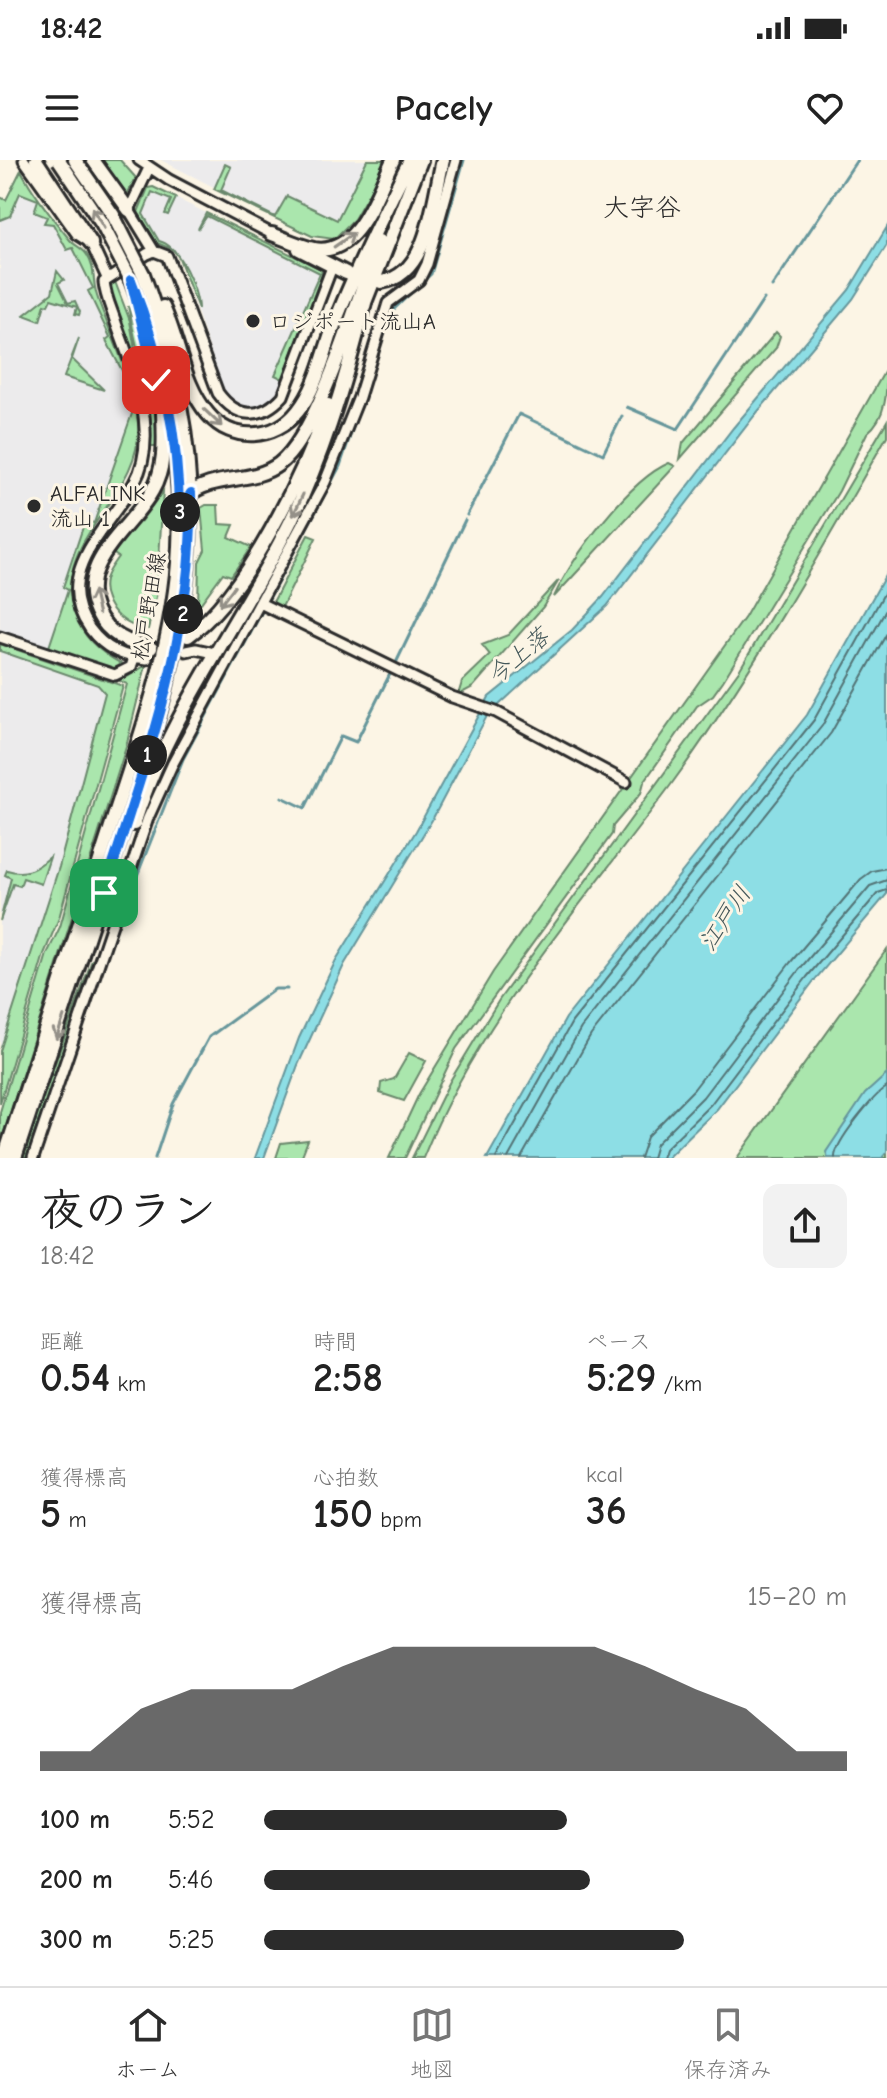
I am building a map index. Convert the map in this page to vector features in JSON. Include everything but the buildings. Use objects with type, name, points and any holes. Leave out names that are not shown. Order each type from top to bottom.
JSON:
[{"type":"main road","points":[[36,160],[91,243]]},
{"type":"main road","name":"松戸野田線","points":[[4,1158],[153,690],[171,605],[179,515],[169,409],[137,277],[59,160]]},
{"type":"main road","name":"松戸野田線","points":[[15,1158],[76,982],[166,691],[188,576],[191,493],[188,444],[177,384],[113,215],[75,160]]},
{"type":"main road","points":[[93,160],[129,210]]},
{"type":"main road","points":[[272,234],[314,249],[327,249],[344,242],[364,218],[393,160]]},
{"type":"main road","points":[[137,277],[164,310],[191,385],[206,413],[228,430],[243,434],[277,429],[297,413],[310,391],[350,286],[411,160]]},
{"type":"main road","points":[[179,515],[191,493],[215,481],[262,474],[289,455],[300,442],[317,410],[411,160]]},
{"type":"main road","points":[[188,636],[207,620],[233,587],[291,491],[320,427],[421,160]]},
{"type":"main road","points":[[381,282],[401,277],[414,263],[443,160]]},
{"type":"main road","points":[[272,234],[346,273]]},
{"type":"main road","points":[[137,277],[163,412],[164,451],[153,490],[99,561],[92,594],[99,616],[114,634],[149,654]]},
{"type":"main road","points":[[76,982],[103,919],[137,813],[176,723],[281,542],[301,498],[328,431],[366,299]]},
{"type":"street","points":[[24,160],[77,234],[91,243],[107,278],[105,290],[142,403],[145,446],[134,483],[88,548],[81,565],[78,593],[83,616],[98,638],[114,651],[134,658],[149,654]]},
{"type":"street","points":[[139,160],[272,234]]},
{"type":"street","points":[[33,1158],[148,818],[172,765],[229,664],[266,607],[338,455],[388,303],[419,280],[427,264],[456,160]]},
{"type":"street","points":[[149,168],[129,210],[154,251],[167,256],[172,262],[218,393],[227,406],[243,415],[268,410],[283,396],[332,267]]},
{"type":"street","points":[[107,278],[154,251]]},
{"type":"street","points":[[266,607],[452,697],[496,712],[626,782]]},
{"type":"street","points":[[0,637],[115,675],[131,667],[134,658]]},
{"type":"street","points":[[186,651],[196,649],[210,652]]},
{"type":"street","points":[[219,658],[229,664]]},
{"type":"shaded area","points":[[161,160],[374,160],[354,219],[340,235],[327,239],[296,229]]},
{"type":"shaded area","points":[[21,170],[29,187],[71,242],[85,251],[94,269],[97,295],[124,368],[138,424],[136,452],[128,475],[88,532],[74,562],[70,594],[51,650],[0,633],[0,197],[6,200]]},
{"type":"shaded area","points":[[153,187],[321,269],[288,369],[276,394],[267,403],[246,408],[229,398],[223,388],[179,258],[174,250],[157,243],[138,212],[148,188]]},
{"type":"shaded area","points":[[0,644],[123,686],[59,918],[44,954],[0,1103]]},
{"type":"green space","points":[[101,160],[120,160],[136,178],[125,198]]},
{"type":"green space","points":[[367,160],[388,160],[354,219],[334,239],[312,236],[214,189],[225,164],[231,167],[221,190],[275,217],[287,196],[337,220]]},
{"type":"green space","points":[[21,170],[50,215],[90,260],[97,296],[127,375],[136,407],[136,449],[127,473],[86,538],[75,561],[70,585],[74,612],[82,629],[92,643],[122,664],[124,669],[110,670],[0,633],[49,647],[68,590],[63,587],[85,521],[94,523],[135,405],[126,402],[127,380],[106,340],[110,337],[88,291],[93,288],[73,248],[67,250],[53,224],[44,223],[47,217],[34,212],[38,200],[20,193],[10,216],[0,220],[0,197],[6,200]]},
{"type":"green space","points":[[153,187],[176,198],[168,215],[165,214],[171,200],[152,192],[143,214],[159,241],[172,249],[157,243],[138,212],[148,188]]},
{"type":"green space","points":[[206,213],[321,269],[322,274],[283,379],[275,375],[320,273],[207,216],[198,229]]},
{"type":"green space","points":[[179,258],[191,280],[198,309]]},
{"type":"green space","points":[[57,271],[64,280],[58,283],[68,303],[75,301],[80,312],[79,315],[75,314],[77,307],[51,299],[48,305],[45,304],[40,321],[24,315],[52,293]]},
{"type":"green space","points":[[114,279],[130,321],[138,367],[110,294],[109,282]]},
{"type":"green space","points":[[128,306],[155,392],[158,446],[150,446],[148,399]]},
{"type":"green space","points":[[776,332],[780,336],[776,348],[680,459],[683,443]]},
{"type":"green space","points":[[79,338],[72,359],[104,390],[64,377]]},
{"type":"green space","points":[[887,367],[886,394],[879,419],[867,433],[839,491],[723,681],[713,695],[697,706],[644,782],[641,793],[613,826],[612,834],[456,1049],[405,1158],[389,1158],[419,1094],[493,972],[745,617]]},
{"type":"green space","points":[[887,421],[887,436],[810,570],[729,701],[670,786],[534,964],[473,1058],[423,1158],[412,1158],[450,1081],[499,1000],[740,669]]},
{"type":"green space","points":[[669,463],[675,466],[554,597],[562,580],[603,521],[637,485]]},
{"type":"green space","points":[[163,491],[157,593],[148,629],[139,628],[116,614],[106,598],[106,577],[118,557],[110,551],[137,519],[141,521]]},
{"type":"green space","points":[[218,505],[219,524],[234,525],[229,537],[251,547],[231,576],[223,573],[198,607],[199,562],[205,550],[201,508]]},
{"type":"green space","points":[[308,535],[316,538],[281,609],[271,606]]},
{"type":"green space","points":[[559,580],[543,607],[473,687],[458,695],[462,682],[490,655],[482,645],[508,635]]},
{"type":"green space","points":[[0,644],[123,686],[59,918],[44,954],[0,1103],[0,1051],[59,867],[105,693],[98,685],[0,651]]},
{"type":"green space","points":[[146,665],[126,747],[0,1145],[0,1112],[47,954],[60,927],[127,684],[115,679],[127,677]]},
{"type":"green space","points":[[50,857],[41,884],[23,878],[20,886],[13,884],[0,921],[11,878],[5,875],[7,870],[31,870]]},
{"type":"green space","points":[[887,949],[887,1158],[737,1158]]},
{"type":"green space","points":[[92,960],[96,961],[29,1158],[21,1158]]},
{"type":"green space","points":[[409,1053],[426,1061],[404,1101],[380,1093],[381,1083],[394,1079]]},
{"type":"green space","points":[[308,1140],[301,1158],[276,1158],[281,1143]]},
{"type":"water","points":[[887,227],[887,245],[853,299],[755,415],[607,606],[487,716],[432,820],[344,965],[298,1065],[264,1158],[255,1158],[299,1038],[336,960],[416,831],[489,697],[572,630],[603,597],[733,428],[849,290]]},
{"type":"water","name":"江戸川","points":[[887,572],[887,894],[813,982],[717,1109],[667,1158],[487,1158],[566,1018],[807,715]]},
{"type":"water","points":[[887,1074],[887,1152],[882,1158],[828,1158],[826,1152],[865,1094]]},
{"type":"waterway","points":[[135,881],[183,759],[340,466],[392,311],[431,274],[464,160]]},
{"type":"waterway","points":[[772,287],[857,160]]},
{"type":"waterway","points":[[627,407],[678,429],[764,299]]},
{"type":"waterway","points":[[467,515],[519,414],[603,454],[622,416]]},
{"type":"waterway","points":[[394,667],[465,520]]},
{"type":"waterway","points":[[282,797],[305,808],[341,736],[356,742],[392,670]]},
{"type":"waterway","points":[[155,1158],[173,1104],[209,1037],[275,989],[287,989]]},
{"type":"place","name":"ロジポート流山A","points":[[253,321]]},
{"type":"place","name":"ALFALINK 流山 1","points":[[34,506]]},
{"type":"district","name":"大字谷","points":[[642,207]]},
{"type":"route","points":[[104,893],[166,691],[182,621],[191,551],[191,493],[183,502],[179,515],[176,453],[162,373],[131,280],[156,380]]},
{"type":"water label","name":"今上落","points":[[518,656]]}]
